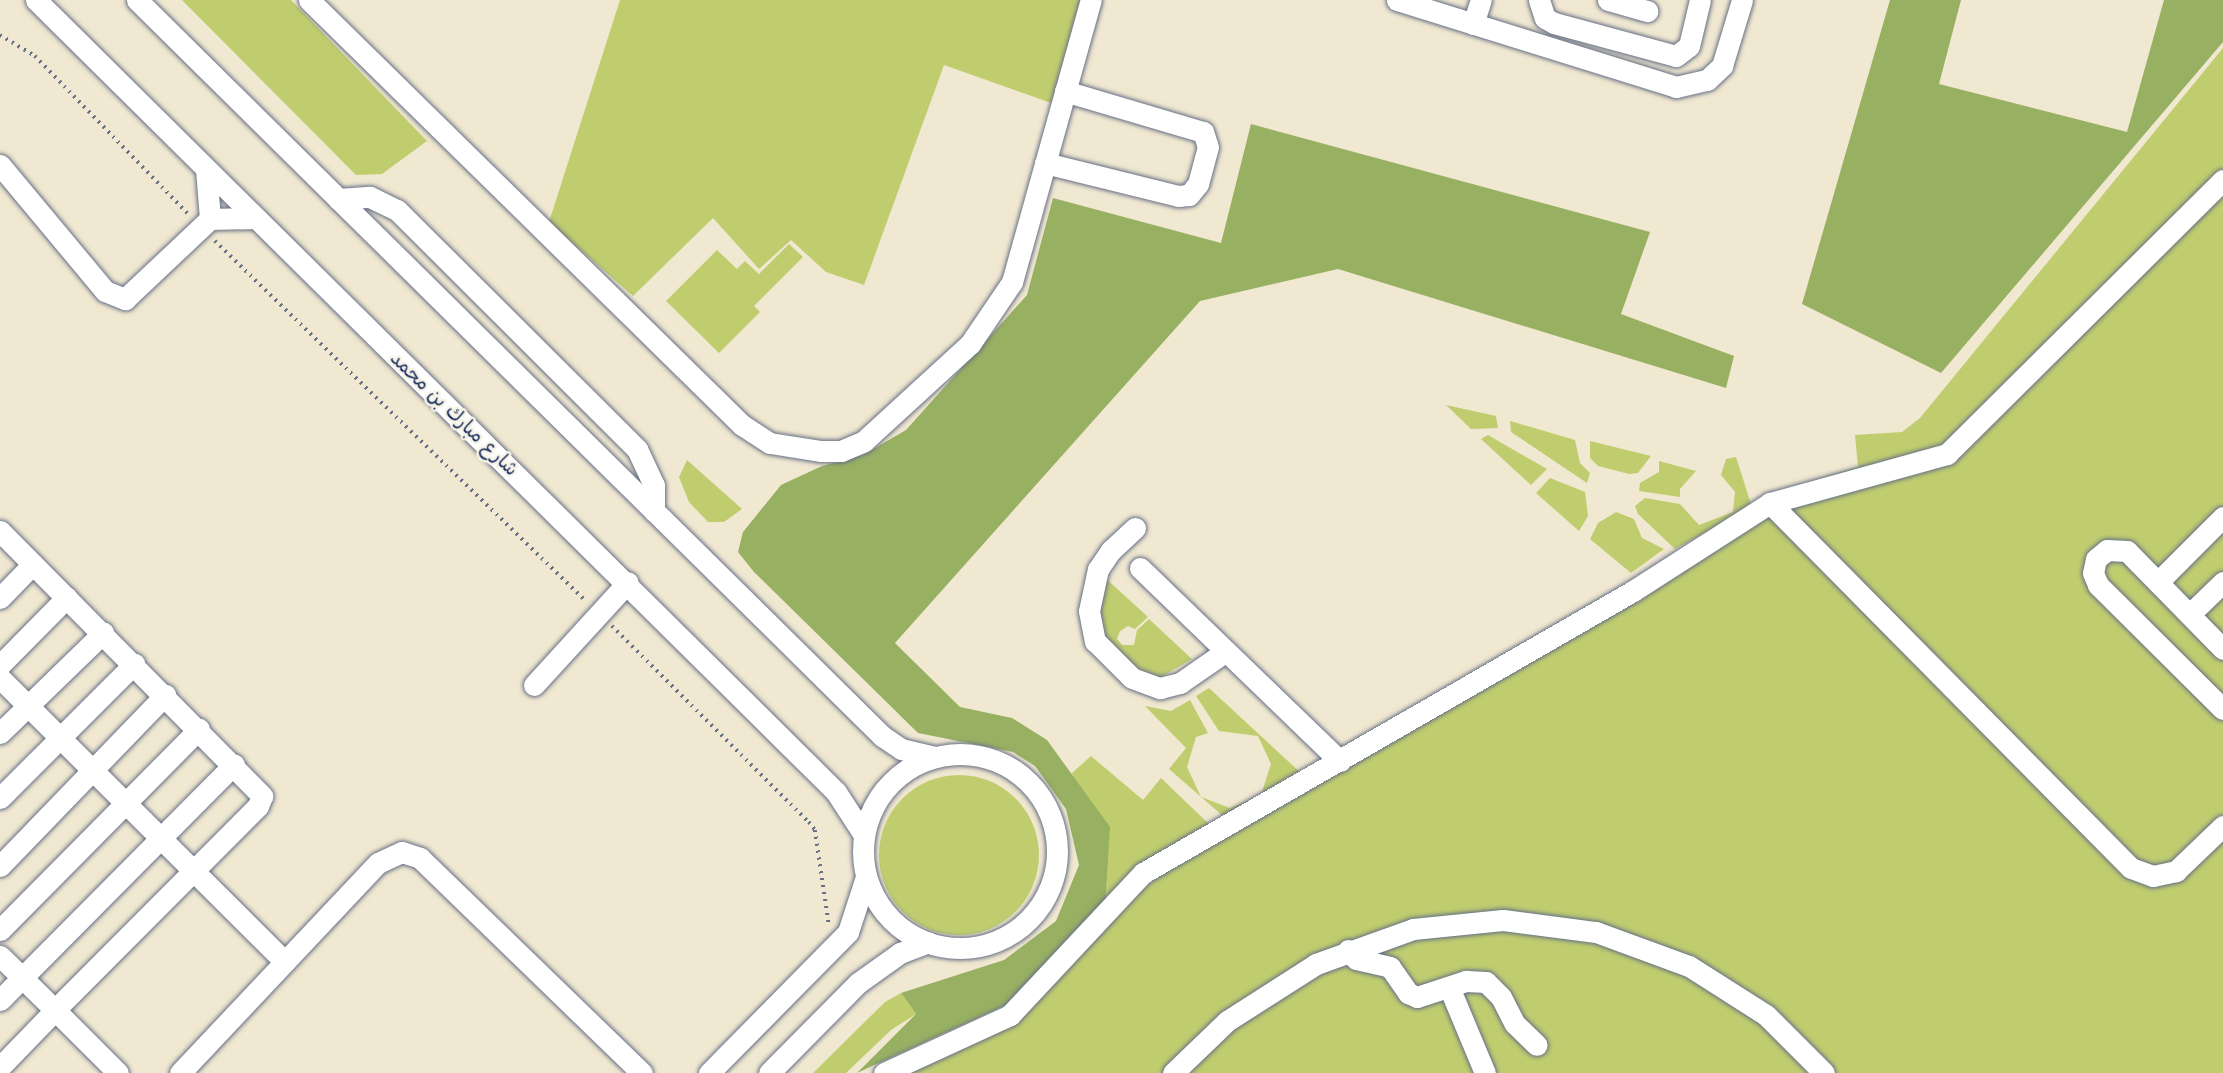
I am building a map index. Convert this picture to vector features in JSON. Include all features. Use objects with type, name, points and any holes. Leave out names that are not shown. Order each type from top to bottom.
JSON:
[{"type":"street","name":"شارع مبارك بن محمد","points":[[36,0],[628,582],[836,792],[864,835]]},
{"type":"street","points":[[137,0],[882,736],[901,749],[935,757]]},
{"type":"street","points":[[309,0],[742,425],[770,443],[794,449],[841,451],[864,441],[970,344],[1012,282],[1091,0]]},
{"type":"street","points":[[1397,0],[1666,85],[1687,87],[1707,80],[1722,66],[1742,0]]},
{"type":"street","points":[[1473,24],[1481,0]]},
{"type":"street","points":[[1539,0],[1545,18],[1554,23],[1676,56],[1689,46],[1700,0]]},
{"type":"street","points":[[1608,0],[1647,11]]},
{"type":"street","points":[[1045,163],[1178,196],[1189,195],[1198,184],[1208,142],[1203,132],[1065,91]]},
{"type":"street","points":[[0,165],[106,291],[125,299],[205,223],[256,218]]},
{"type":"street","points":[[205,223],[206,169]]},
{"type":"street","points":[[884,1073],[1010,1015],[1143,873],[1633,591],[1770,503],[1947,454],[2223,180]]},
{"type":"street","points":[[338,199],[370,197],[397,210],[637,449],[654,485],[654,511]]},
{"type":"street","points":[[1770,503],[2131,868],[2153,876],[2176,871],[2223,826]]},
{"type":"street","points":[[2158,582],[2223,517]]},
{"type":"street","points":[[1135,528],[1111,550],[1098,569],[1089,611],[1096,641],[1132,678],[1160,688],[1180,683],[1226,650]]},
{"type":"street","points":[[0,531],[259,789],[262,800],[0,1067]]},
{"type":"street","points":[[2223,649],[2158,582],[2121,549],[2106,550],[2093,566],[2098,585],[2223,709]]},
{"type":"street","points":[[0,598],[33,564]]},
{"type":"street","points":[[1140,568],[1340,761]]},
{"type":"street","points":[[534,685],[628,582]]},
{"type":"street","points":[[2190,614],[2223,582]]},
{"type":"street","points":[[0,665],[67,597]]},
{"type":"street","points":[[0,733],[103,633]]},
{"type":"street","points":[[0,798],[134,664]]},
{"type":"street","points":[[0,678],[285,962]]},
{"type":"street","points":[[0,866],[166,695]]},
{"type":"street","points":[[0,930],[199,729]]},
{"type":"street","points":[[709,1073],[848,932],[866,877],[864,835],[872,808],[888,786],[909,768],[935,757],[968,754],[1000,762],[1028,780],[1047,806],[1057,849],[1056,871],[1044,901],[1022,926],[993,942],[960,948],[928,942],[894,920],[879,905],[866,877]]},
{"type":"street","points":[[0,1000],[234,764]]},
{"type":"street","points":[[180,1073],[385,857],[412,854],[642,1073]]},
{"type":"street","points":[[1172,1073],[1256,999],[1348,950],[1413,929],[1474,921],[1534,922],[1596,932],[1659,952],[1716,980],[1766,1015],[1824,1073]]},
{"type":"street","points":[[769,1073],[858,983],[900,953],[928,942]]},
{"type":"street","points":[[1348,950],[1356,959],[1390,967],[1412,996],[1466,981],[1486,982],[1501,997],[1515,1024],[1537,1045]]},
{"type":"street","points":[[0,956],[118,1073]]},
{"type":"street","points":[[1449,987],[1485,1073]]},
{"type":"path","points":[[0,34],[35,56],[809,822],[815,831],[828,914],[830,953]]},
{"type":"green space","points":[[182,0],[291,0],[427,141],[382,174],[356,175]]},
{"type":"green space","points":[[620,0],[1082,0],[1054,104],[944,65],[864,285],[826,272],[791,240],[759,269],[713,218],[633,296],[549,222]]},
{"type":"green space","points":[[1890,0],[1961,0],[1939,84],[2127,132],[2164,0],[2223,0],[2223,42],[1941,373],[1802,304]]},
{"type":"green space","points":[[2223,48],[2223,1073],[872,1073],[1026,998],[1089,932],[1176,863],[1800,484],[1858,467],[1855,435],[1902,432],[1920,418]]},
{"type":"green space","points":[[1251,124],[1650,232],[1621,314],[1734,356],[1726,388],[1338,269],[1200,301],[895,643],[960,707],[1012,718],[1047,740],[1110,827],[1105,906],[1019,999],[857,1073],[916,1014],[901,993],[1004,960],[1056,921],[1079,865],[1066,809],[1035,766],[1013,752],[918,733],[754,572],[738,552],[743,532],[781,485],[822,466],[863,455],[906,430],[1027,295],[1053,198],[1221,243]]},
{"type":"green space","points":[[789,244],[803,257],[754,306],[760,312],[719,353],[666,301],[717,250],[737,269],[745,261],[759,274]]},
{"type":"green space","points":[[1446,405],[1496,416],[1498,428],[1471,429]]},
{"type":"green space","points":[[1510,421],[1575,440],[1580,463],[1590,473],[1587,483],[1511,432]]},
{"type":"green space","points":[[1488,435],[1547,469],[1531,485],[1481,439]]},
{"type":"green space","points":[[1590,441],[1651,456],[1638,473],[1629,474],[1598,466],[1590,458]]},
{"type":"green space","points":[[1736,457],[1752,507],[1675,549],[1638,514],[1635,506],[1645,498],[1680,504],[1699,525],[1733,512],[1735,492],[1721,475],[1726,459]]},
{"type":"green space","points":[[687,460],[742,509],[724,522],[708,522],[689,502],[679,477]]},
{"type":"green space","points":[[1659,461],[1696,471],[1680,489],[1680,497],[1639,491],[1640,483],[1659,472]]},
{"type":"green space","points":[[1550,478],[1585,492],[1588,516],[1579,531],[1536,493]]},
{"type":"green space","points":[[1616,512],[1634,519],[1642,538],[1664,549],[1631,573],[1590,539],[1598,523]]},
{"type":"green space","points":[[1102,575],[1148,617],[1135,629],[1128,626],[1120,631],[1117,639],[1122,645],[1134,645],[1137,630],[1149,619],[1192,659],[1161,677],[1146,676],[1098,635]]},
{"type":"green space","points":[[1209,688],[1302,774],[1224,817],[1201,797],[1230,808],[1261,795],[1271,764],[1258,736],[1219,731],[1196,696]]},
{"type":"green space","points":[[1190,700],[1208,733],[1196,737],[1187,767],[1201,797],[1169,769],[1186,748],[1145,706],[1171,711]]},
{"type":"green space","points":[[1091,756],[1143,800],[1161,778],[1209,824],[1105,906],[1072,773]]},
{"type":"green space","points":[[959,775],[990,781],[1016,798],[1033,824],[1039,855],[1033,886],[1016,912],[990,929],[959,935],[928,929],[902,912],[885,886],[879,855],[885,824],[902,798],[928,781]]},
{"type":"green space","points":[[901,993],[916,1014],[891,1030],[846,1073],[813,1073],[885,1002]]}]
